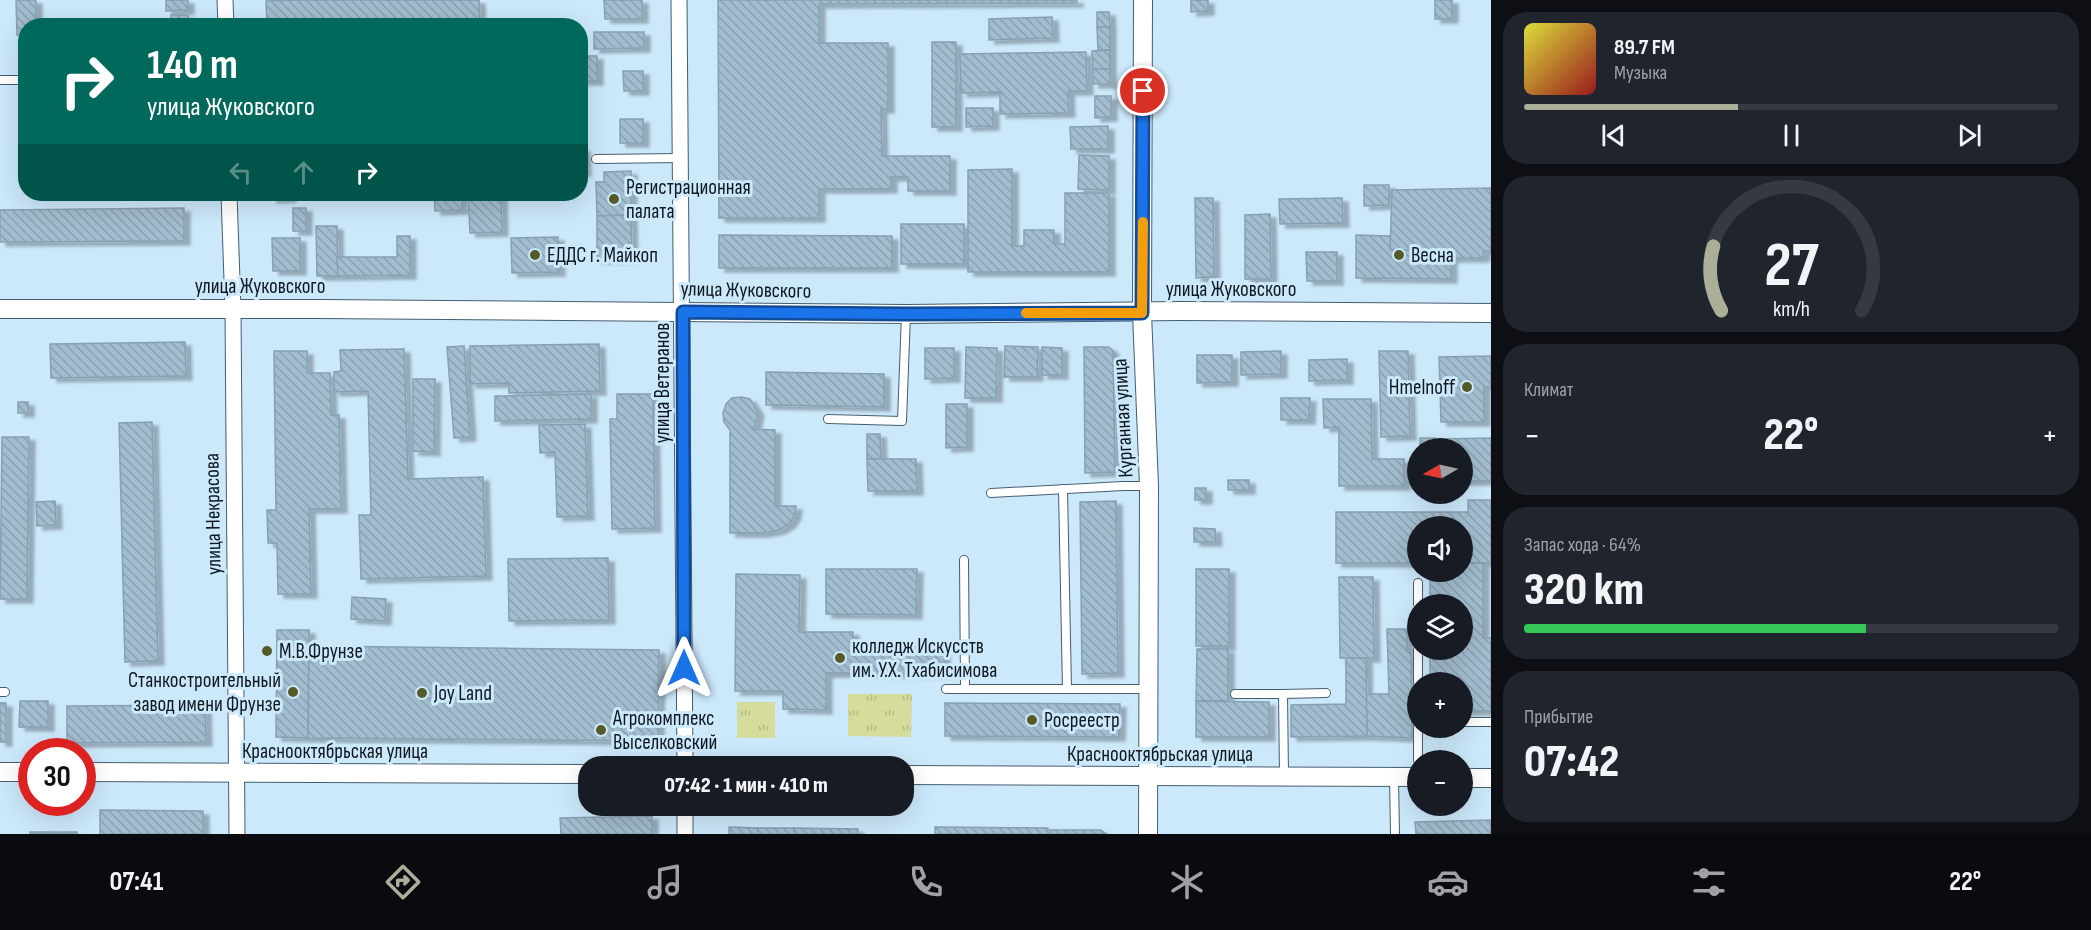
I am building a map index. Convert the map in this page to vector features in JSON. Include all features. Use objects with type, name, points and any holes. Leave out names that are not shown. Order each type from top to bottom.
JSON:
[{"type":"street","points":[[225,0],[226,18]]},
{"type":"street","name":"улица Ветеранов","points":[[679,0],[685,756]]},
{"type":"street","name":"Курганная улица","points":[[1143,0],[1142,313],[1149,486],[1148,834]]},
{"type":"street","name":"улица Некрасова","points":[[229,201],[233,309],[237,834]]},
{"type":"street","name":"улица Жуковского","points":[[0,309],[906,314],[1236,311],[1491,313]]},
{"type":"street","points":[[0,772],[18,772]]},
{"type":"street","name":"Краснооктябрьская улица","points":[[96,772],[578,774]]},
{"type":"street","name":"Краснооктябрьская улица","points":[[914,775],[1407,777]]},
{"type":"street","points":[[1473,778],[1491,778]]},
{"type":"street","points":[[685,816],[686,834]]},
{"type":"lane","points":[[0,80],[18,80]]},
{"type":"lane","points":[[596,159],[681,158]]},
{"type":"lane","points":[[828,420],[902,421],[906,314]]},
{"type":"lane","points":[[991,493],[1149,486]]},
{"type":"lane","points":[[1063,489],[1067,689]]},
{"type":"lane","points":[[964,561],[965,689]]},
{"type":"lane","points":[[1418,583],[1418,594]]},
{"type":"lane","points":[[946,689],[1148,688]]},
{"type":"lane","points":[[1235,694],[1326,693]]},
{"type":"lane","points":[[1283,694],[1284,777]]},
{"type":"lane","points":[[1473,722],[1491,722]]},
{"type":"lane","points":[[1394,777],[1395,834]]},
{"type":"green space","points":[[848,694],[912,694],[911,737],[848,736]]},
{"type":"green space","points":[[737,702],[775,702],[775,738],[737,738]]},
{"type":"building","points":[[16,0],[36,0],[36,18],[18,18],[17,35]]},
{"type":"building","points":[[166,0],[188,0],[188,10],[166,11]]},
{"type":"building","points":[[479,0],[480,18],[267,18],[266,1]]},
{"type":"building","points":[[604,0],[642,0],[642,19],[605,19]]},
{"type":"building","points":[[718,0],[1077,0],[1077,3],[819,4],[819,43],[888,43],[888,109],[881,109],[882,156],[950,156],[950,191],[908,191],[908,177],[891,177],[891,189],[819,189],[819,218],[719,218]]},
{"type":"building","points":[[1191,0],[1208,0],[1208,11],[1191,12]]},
{"type":"building","points":[[1435,0],[1452,0],[1452,19],[1435,19]]},
{"type":"building","points":[[1097,12],[1109,12],[1110,27],[1097,27]]},
{"type":"building","points":[[171,15],[188,15],[188,18],[171,18]]},
{"type":"building","points":[[1052,17],[1053,38],[989,40],[989,19]]},
{"type":"building","points":[[1097,27],[1110,27],[1110,50],[1098,50]]},
{"type":"building","points":[[594,32],[644,32],[644,48],[594,49]]},
{"type":"building","points":[[932,42],[956,42],[956,127],[932,127]]},
{"type":"building","points":[[1110,50],[1110,69],[1093,69],[1092,51]]},
{"type":"building","points":[[1086,52],[1087,91],[1068,91],[1069,113],[1000,114],[1000,92],[961,93],[960,54]]},
{"type":"building","points":[[588,56],[597,56],[597,81],[588,81]]},
{"type":"building","points":[[1093,69],[1110,69],[1110,84],[1093,84]]},
{"type":"building","points":[[623,71],[643,71],[643,91],[624,91]]},
{"type":"building","points":[[1095,96],[1111,96],[1111,117],[1095,118]]},
{"type":"building","points":[[966,108],[993,108],[993,126],[966,127]]},
{"type":"building","points":[[620,119],[643,119],[643,143],[620,143]]},
{"type":"building","points":[[1108,126],[1108,149],[1071,149],[1070,127]]},
{"type":"building","points":[[1079,155],[1109,156],[1109,190],[1078,189]]},
{"type":"building","points":[[1012,169],[1012,246],[1024,246],[1024,230],[1054,230],[1054,244],[1065,244],[1065,193],[1109,193],[1109,272],[968,272],[968,170]]},
{"type":"building","name":"Регистрационная палата","points":[[631,171],[631,215],[597,216],[596,182],[604,182],[604,172]]},
{"type":"building","points":[[1364,185],[1389,185],[1389,205],[1364,206]]},
{"type":"building","points":[[1491,188],[1491,252],[1484,251],[1483,258],[1441,258],[1441,251],[1390,250],[1392,190]]},
{"type":"building","points":[[1195,198],[1213,198],[1214,277],[1196,278]]},
{"type":"building","points":[[1342,198],[1343,223],[1280,224],[1279,199]]},
{"type":"building","points":[[434,201],[462,201],[462,210],[435,211]]},
{"type":"building","points":[[468,201],[501,201],[502,232],[470,233]]},
{"type":"building","points":[[184,208],[184,241],[0,242],[0,210]]},
{"type":"building","points":[[293,208],[306,208],[306,231],[293,231]]},
{"type":"building","points":[[1270,214],[1271,279],[1245,279],[1245,215]]},
{"type":"building","points":[[631,215],[632,259],[597,260],[597,216]]},
{"type":"building","points":[[901,224],[964,224],[964,264],[901,264]]},
{"type":"building","points":[[316,226],[337,226],[338,276],[317,276]]},
{"type":"building","points":[[719,235],[892,236],[892,268],[719,268]]},
{"type":"building","name":"Весна","points":[[1356,235],[1390,236],[1390,250],[1441,251],[1441,258],[1451,259],[1451,279],[1356,278]]},
{"type":"building","points":[[397,236],[410,236],[410,275],[338,276],[337,257],[397,257]]},
{"type":"building","name":"ЕДДС г. Майкоп","points":[[558,237],[559,272],[512,273],[511,238]]},
{"type":"building","points":[[272,238],[300,238],[300,271],[273,271]]},
{"type":"building","points":[[1306,252],[1337,252],[1337,281],[1307,281]]},
{"type":"building","points":[[185,342],[186,376],[51,378],[50,344]]},
{"type":"building","points":[[599,344],[600,391],[509,393],[509,383],[470,384],[470,346]]},
{"type":"building","points":[[464,346],[470,437],[454,438],[447,347]]},
{"type":"building","points":[[1005,346],[1038,347],[1037,377],[1004,377]]},
{"type":"building","points":[[966,347],[997,348],[996,398],[965,398]]},
{"type":"building","points":[[1042,347],[1062,348],[1062,375],[1042,375]]},
{"type":"building","points":[[1084,347],[1109,347],[1113,351],[1115,472],[1085,473]]},
{"type":"building","points":[[925,348],[954,348],[954,378],[925,379]]},
{"type":"building","points":[[404,349],[408,479],[483,477],[486,576],[361,579],[359,515],[371,515],[368,391],[334,392],[334,372],[341,371],[340,350]]},
{"type":"building","points":[[274,351],[307,351],[307,373],[330,373],[331,415],[339,415],[341,509],[309,509],[311,594],[278,594],[277,543],[268,543],[267,510],[276,510]]},
{"type":"building","points":[[1281,351],[1281,374],[1241,375],[1241,352]]},
{"type":"building","points":[[1379,351],[1408,351],[1410,436],[1381,437]]},
{"type":"building","points":[[1197,355],[1232,355],[1232,382],[1197,383]]},
{"type":"building","points":[[1491,356],[1491,387],[1484,387],[1484,422],[1441,422],[1439,357]]},
{"type":"building","points":[[1347,359],[1347,380],[1309,381],[1309,360]]},
{"type":"building","points":[[766,372],[884,374],[884,407],[766,405]]},
{"type":"building","points":[[413,379],[435,379],[434,452],[413,451]]},
{"type":"building","points":[[591,394],[591,419],[495,421],[495,396]]},
{"type":"building","points":[[617,394],[653,394],[655,528],[612,529],[610,419],[617,419]]},
{"type":"building","points":[[732,398],[750,399],[758,412],[755,426],[752,429],[775,430],[775,506],[796,506],[795,515],[789,524],[779,530],[763,533],[730,533],[730,430],[724,422],[723,413],[726,404]]},
{"type":"building","points":[[1281,398],[1310,398],[1309,420],[1281,420]]},
{"type":"building","points":[[1323,399],[1371,399],[1372,459],[1404,459],[1404,486],[1339,486],[1339,427],[1324,428]]},
{"type":"building","points":[[18,402],[28,402],[28,413],[18,413]]},
{"type":"building","points":[[946,404],[967,404],[967,447],[946,448]]},
{"type":"building","points":[[152,422],[158,661],[125,662],[119,423]]},
{"type":"building","points":[[585,424],[588,516],[557,517],[555,452],[540,453],[539,425]]},
{"type":"building","points":[[867,434],[880,434],[881,459],[867,459]]},
{"type":"building","points":[[2,437],[29,437],[27,599],[0,599]]},
{"type":"building","points":[[1473,438],[1491,438],[1491,481],[1473,481]]},
{"type":"building","points":[[867,459],[916,459],[917,491],[868,491]]},
{"type":"building","points":[[1228,480],[1249,480],[1249,490],[1228,490]]},
{"type":"building","points":[[1195,488],[1206,488],[1206,500],[1195,500]]},
{"type":"building","points":[[1473,500],[1491,500],[1491,563],[1473,563],[1473,516],[1407,516],[1407,563],[1336,563],[1336,512],[1468,512],[1468,504],[1473,504]]},
{"type":"building","points":[[55,501],[56,525],[37,526],[36,502]]},
{"type":"building","points":[[1116,501],[1118,673],[1082,674],[1080,502]]},
{"type":"building","points":[[1194,528],[1215,529],[1216,542],[1194,542]]},
{"type":"building","points":[[608,558],[609,620],[509,621],[508,559]]},
{"type":"building","points":[[1473,563],[1483,563],[1483,638],[1491,638],[1491,711],[1473,711],[1473,672],[1430,672],[1430,660],[1473,660],[1473,594],[1430,594],[1430,582],[1473,582]]},
{"type":"building","points":[[826,569],[917,569],[916,615],[826,614]]},
{"type":"building","points":[[1196,569],[1229,569],[1229,646],[1196,646]]},
{"type":"building","name":"колледж Искусств им. У.Х. Тхабисимова","points":[[736,574],[800,575],[799,632],[853,632],[853,641],[944,642],[944,674],[826,673],[826,710],[783,709],[783,691],[735,691]]},
{"type":"building","points":[[1339,577],[1373,577],[1374,658],[1340,658]]},
{"type":"building","points":[[352,597],[386,599],[385,621],[351,619]]},
{"type":"building","points":[[1387,629],[1407,629],[1407,660],[1411,660],[1411,672],[1407,672],[1407,738],[1367,736],[1366,694],[1389,694]]},
{"type":"building","name":"Станкостроительный завод имени Фрунзе","points":[[277,630],[309,630],[308,738],[276,737]]},
{"type":"building","points":[[309,646],[659,650],[658,741],[308,738]]},
{"type":"building","points":[[1197,649],[1228,649],[1228,701],[1196,701]]},
{"type":"building","points":[[1346,658],[1366,658],[1367,736],[1291,737],[1291,705],[1346,704]]},
{"type":"building","points":[[20,701],[48,701],[48,727],[19,727]]},
{"type":"building","points":[[1196,701],[1269,702],[1269,737],[1196,737]]},
{"type":"building","points":[[0,703],[6,703],[6,742],[0,742]]},
{"type":"building","name":"Росреестр","points":[[945,703],[1120,704],[1119,737],[945,736]]},
{"type":"building","points":[[205,705],[206,742],[96,743],[96,738],[67,738],[67,706]]},
{"type":"building","points":[[100,810],[203,811],[203,834],[100,834]]},
{"type":"building","points":[[652,816],[652,834],[561,834],[560,818]]},
{"type":"building","points":[[1491,820],[1491,834],[1416,834],[1415,822]]},
{"type":"building","points":[[729,827],[758,828],[758,834],[729,834]]},
{"type":"building","points":[[935,827],[1048,828],[1048,834],[935,834]]},
{"type":"building","points":[[758,828],[794,828],[794,834],[758,834]]},
{"type":"building","points":[[794,828],[858,829],[858,834],[794,834]]},
{"type":"building","points":[[1050,830],[1101,830],[1106,834],[1050,834]]},
{"type":"building","points":[[30,832],[77,832],[77,834],[30,834]]},
{"type":"slow traffic","points":[[1026,313],[1142,313],[1143,222]]},
{"type":"place","name":"Регистрационная палата","points":[[614,199]]},
{"type":"place","name":"ЕДДС г. Майкоп","points":[[535,255]]},
{"type":"place","name":"Весна","points":[[1399,255]]},
{"type":"place","name":"Hmelnoff","points":[[1467,387]]},
{"type":"place","name":"М.В.Фрунзе","points":[[267,651]]},
{"type":"place","name":"колледж Искусств им. У.Х. Тхабисимова","points":[[840,658]]},
{"type":"place","name":"Станкостроительный завод имени Фрунзе","points":[[293,692]]},
{"type":"place","name":"Joy Land","points":[[422,693]]},
{"type":"place","name":"Росреестр","points":[[1032,720]]},
{"type":"place","name":"Агрокомплекс Выселковский","points":[[601,730]]},
{"type":"route","points":[[684,668],[683,312],[1142,313],[1143,91]]}]
